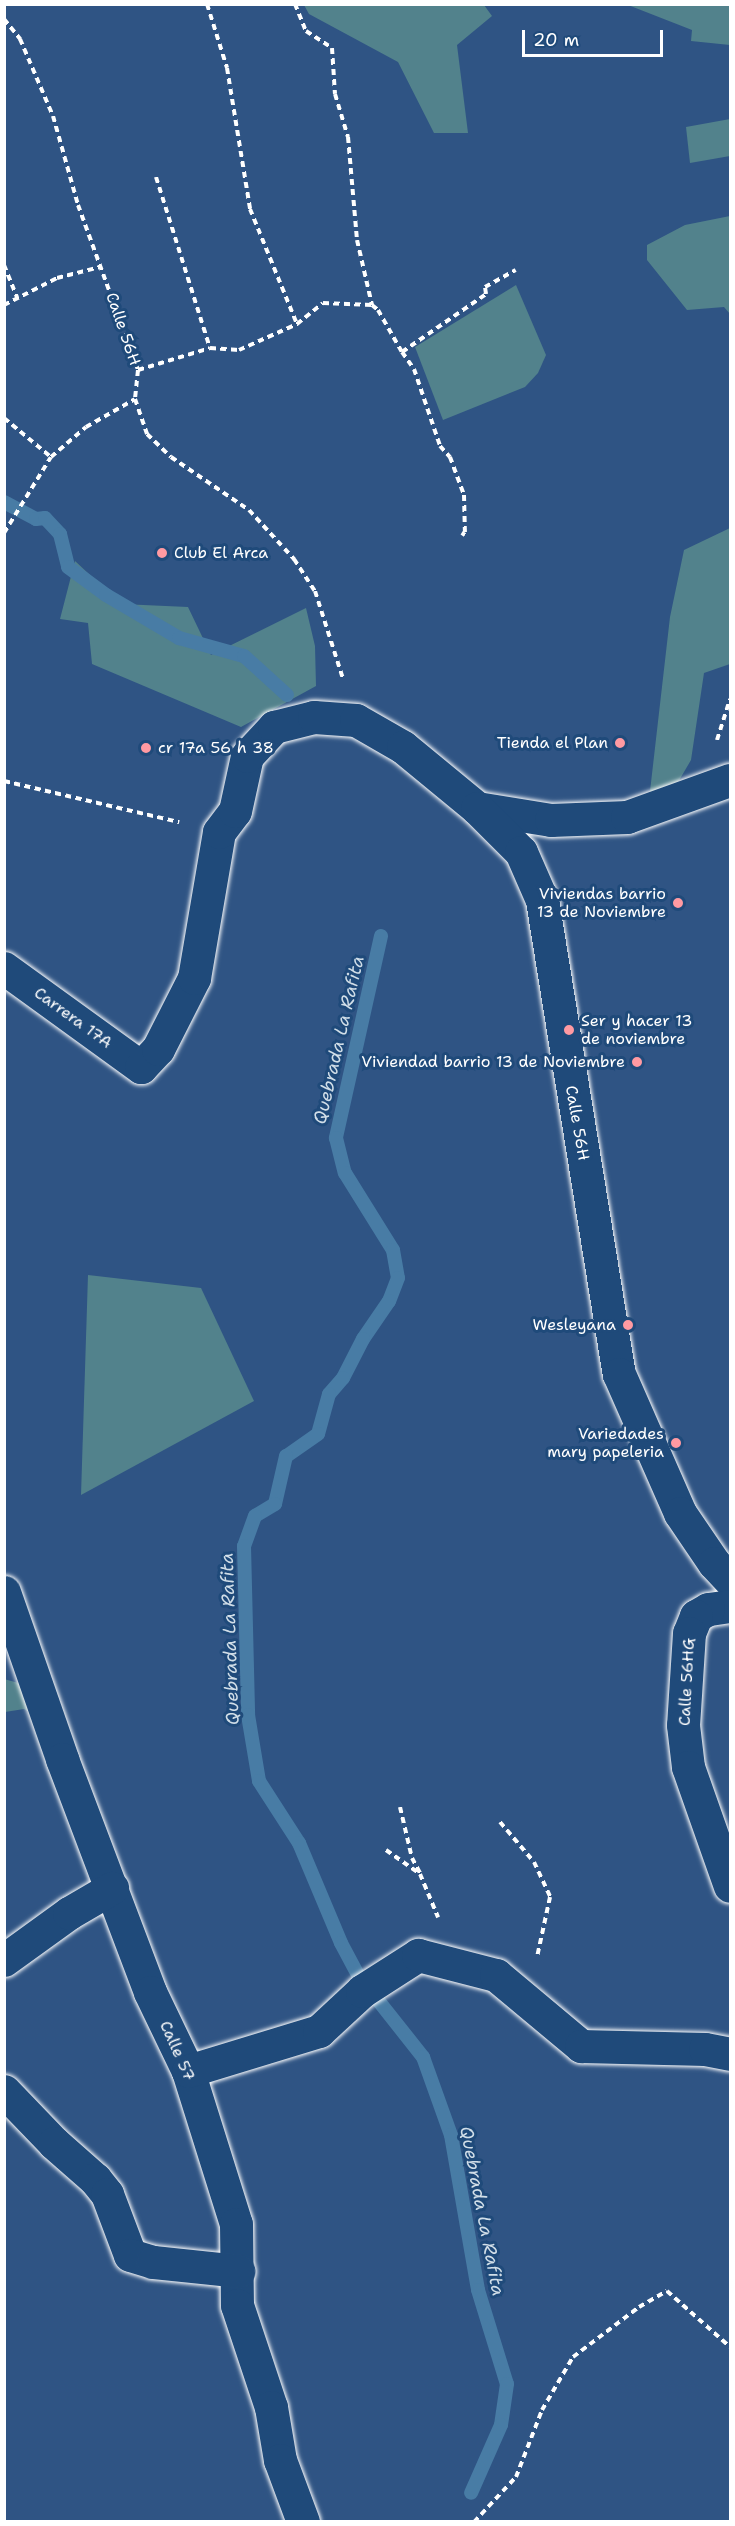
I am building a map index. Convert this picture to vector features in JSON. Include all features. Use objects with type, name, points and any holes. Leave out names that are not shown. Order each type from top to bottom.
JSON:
[{"type":"street","name":"Calle 56H","points":[[141,1067],[158,1049],[194,978],[219,832],[235,811],[248,756],[274,727],[314,717],[356,720],[403,747],[477,808],[520,852],[542,900],[619,1374],[680,1513],[725,1564]]},
{"type":"street","points":[[477,808],[551,820],[627,817],[730,780]]},
{"type":"street","name":"Carrera 17A","points":[[4,968],[141,1067]]},
{"type":"street","name":"Calle 57","points":[[4,1592],[62,1759],[150,1992],[188,2071],[236,2224],[239,2271],[237,2305],[271,2407],[280,2460],[303,2522]]},
{"type":"street","name":"Calle 56HG","points":[[730,1606],[708,1609],[696,1616],[689,1633],[683,1725],[688,1767],[730,1886]]},
{"type":"street","points":[[4,1960],[112,1888]]},
{"type":"street","points":[[188,2071],[319,2031],[371,1984],[418,1955],[496,1975],[582,2046],[705,2049],[730,2054]]},
{"type":"street","points":[[4,2091],[54,2143],[96,2180],[107,2194],[130,2255],[153,2262],[239,2271]]},
{"type":"path","points":[[207,4],[227,68],[250,209],[297,324]]},
{"type":"path","points":[[295,4],[306,31],[332,48],[335,94],[348,137],[357,240],[372,305],[378,310],[414,369],[440,446],[450,457],[464,495],[465,535],[462,533]]},
{"type":"path","name":"Calle 56H","points":[[4,19],[20,39],[53,116],[100,267],[138,370],[135,399],[147,434],[171,457],[249,510],[294,559],[315,591],[356,720]]},
{"type":"path","points":[[156,177],[210,348]]},
{"type":"path","points":[[4,265],[17,297]]},
{"type":"path","points":[[4,305],[57,278],[100,267]]},
{"type":"path","points":[[402,352],[486,294],[485,287],[516,270]]},
{"type":"path","points":[[138,370],[210,348],[239,350],[297,324],[322,303],[372,305]]},
{"type":"path","points":[[4,533],[51,457],[86,427],[135,399]]},
{"type":"path","points":[[4,418],[51,457]]},
{"type":"path","points":[[4,780],[219,832]]},
{"type":"path","points":[[400,1807],[412,1858],[457,1965]]},
{"type":"path","points":[[496,1975],[526,1991],[536,1969],[550,1897],[534,1862],[500,1822]]},
{"type":"path","points":[[386,1851],[420,1874]]},
{"type":"path","points":[[474,2522],[516,2476],[542,2410],[573,2357],[639,2307],[667,2291],[730,2347]]},
{"type":"green space","points":[[304,5],[484,5],[492,16],[457,45],[468,133],[434,133],[398,62],[309,14]]},
{"type":"green space","points":[[628,5],[730,5],[730,45],[691,41],[692,30]]},
{"type":"green space","points":[[730,119],[730,156],[690,163],[686,127]]},
{"type":"green space","points":[[730,216],[730,314],[724,307],[687,310],[647,260],[647,245],[685,225]]},
{"type":"green space","points":[[516,285],[546,355],[538,373],[525,387],[443,420],[415,347]]},
{"type":"green space","points":[[730,528],[730,664],[704,673],[691,760],[677,784],[649,800],[670,617],[684,550]]},
{"type":"green space","points":[[75,561],[121,604],[188,607],[211,655],[306,608],[315,646],[316,686],[241,727],[92,664],[88,623],[60,619]]},
{"type":"green space","points":[[88,1275],[201,1288],[254,1401],[81,1495]]},
{"type":"green space","points":[[4,1679],[22,1684],[39,1717],[24,1709],[5,1712]]},
{"type":"waterway","name":"Quebrada La Rafita","points":[[4,502],[36,519],[45,518],[60,534],[68,567],[106,595],[179,638],[244,656],[287,695]]},
{"type":"waterway","name":"Quebrada La Rafita","points":[[381,936],[336,1138],[345,1173],[393,1250],[398,1278],[389,1301],[363,1339],[343,1378],[329,1394],[318,1434],[286,1456],[275,1504],[255,1516],[244,1546],[248,1715],[259,1781],[299,1843],[341,1943],[358,1975],[423,2057],[451,2135],[478,2290],[507,2384],[501,2425],[471,2493]]},
{"type":"place","name":"Club El Arca","points":[[162,553]]},
{"type":"place","name":"Tienda el Plan","points":[[620,743]]},
{"type":"place","name":"cr 17a 56 h 38","points":[[146,748]]},
{"type":"place","name":"Viviendas barrio 13 de Noviembre","points":[[678,903]]},
{"type":"place","name":"Ser y hacer 13 de noviembre","points":[[569,1030]]},
{"type":"place","name":"Viviendad barrio 13 de Noviembre","points":[[637,1062]]},
{"type":"place","name":"Wesleyana","points":[[628,1325]]},
{"type":"place","name":"Variedades mary papeleria","points":[[676,1443]]}]
